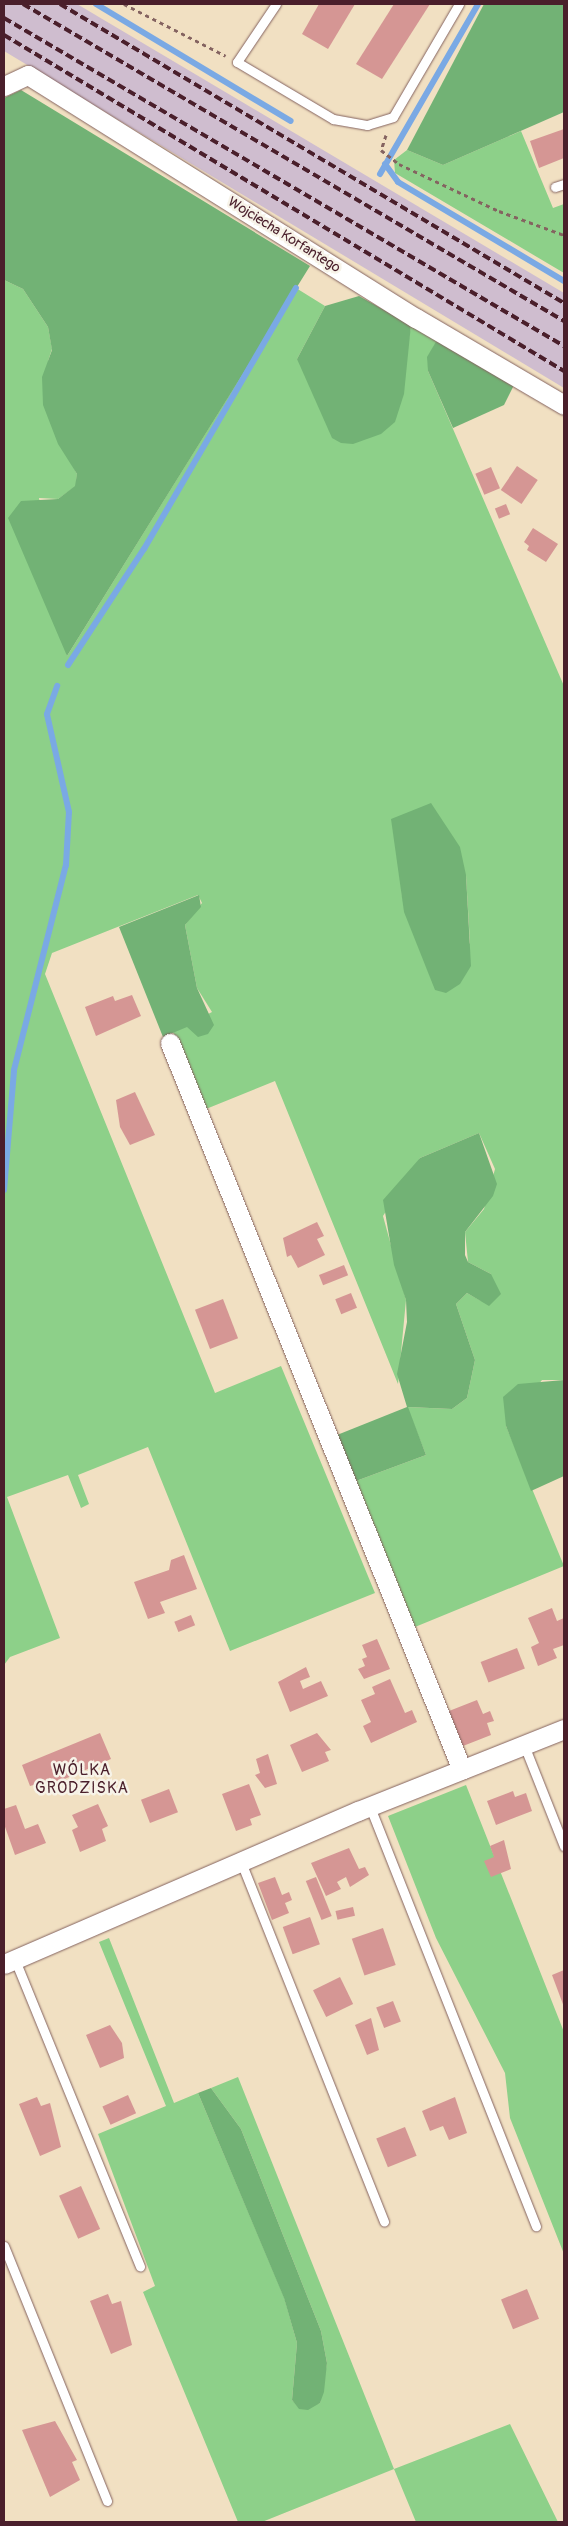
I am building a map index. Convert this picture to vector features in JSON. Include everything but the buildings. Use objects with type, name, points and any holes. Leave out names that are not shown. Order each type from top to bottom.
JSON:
[{"type":"street","name":"Wojciecha Korfantego","points":[[4,86],[28,75],[416,318],[564,405]]},
{"type":"street","points":[[170,1043],[462,1770]]},
{"type":"street","points":[[9,1962],[370,1807],[564,1729]]},
{"type":"lane","points":[[276,4],[237,62],[333,119],[366,125],[393,117],[459,4]]},
{"type":"lane","points":[[524,1745],[564,1846]]},
{"type":"lane","points":[[370,1807],[536,2226]]},
{"type":"lane","points":[[241,1862],[384,2222]]},
{"type":"lane","points":[[9,1962],[140,2266]]},
{"type":"lane","points":[[4,2246],[107,2501]]},
{"type":"path","points":[[124,4],[237,62]]},
{"type":"path","points":[[380,150],[394,160],[499,211],[564,235]]},
{"type":"shaded area","points":[[4,4],[77,4],[564,293],[564,388],[4,51]]},
{"type":"green space","points":[[484,4],[564,4],[564,112],[443,165],[407,150]]},
{"type":"green space","points":[[21,90],[310,266],[67,656],[8,518],[21,501],[58,499],[75,486],[77,474],[58,444],[43,405],[42,377],[52,350],[48,327],[23,289],[4,280],[4,98]]},
{"type":"green space","points":[[521,131],[553,208],[564,204],[564,273],[395,173],[394,160],[407,150],[443,165]]},
{"type":"green space","points":[[4,280],[23,289],[48,327],[52,349],[48,361],[70,461],[77,474],[76,486],[58,499],[39,498],[67,656],[296,288],[325,306],[297,359],[404,373],[411,325],[437,340],[428,371],[564,686],[564,1380],[542,1380],[506,1426],[564,1566],[415,1627],[356,1481],[426,1455],[407,1407],[452,1409],[467,1398],[475,1360],[456,1304],[467,1293],[481,1301],[491,1274],[468,1262],[465,1232],[484,1209],[495,1169],[479,1133],[420,1158],[383,1216],[406,1300],[398,1384],[275,1081],[206,1109],[173,1032],[212,1012],[197,988],[185,925],[202,903],[198,895],[52,953],[45,974],[215,1393],[281,1366],[375,1593],[230,1651],[148,1447],[78,1475],[89,1504],[81,1508],[68,1475],[7,1497],[60,1638],[10,1657],[4,1665]],"holes":[[[401,866],[466,875],[470,944],[402,897]]]},
{"type":"green space","points":[[359,296],[411,325],[404,394],[395,422],[381,434],[353,444],[341,443],[332,438],[297,359],[325,306]]},
{"type":"green space","points":[[437,340],[515,383],[504,405],[453,428],[428,371],[427,357]]},
{"type":"green space","points":[[431,803],[460,847],[466,875],[471,966],[460,984],[446,993],[435,990],[404,912],[391,819]]},
{"type":"green space","points":[[199,895],[201,907],[185,925],[197,988],[214,1025],[208,1034],[198,1037],[187,1027],[163,1037],[119,927]]},
{"type":"green space","points":[[479,1133],[497,1184],[493,1196],[465,1232],[465,1255],[468,1262],[491,1274],[501,1294],[489,1306],[467,1293],[456,1304],[475,1360],[467,1398],[452,1409],[408,1407],[426,1455],[356,1481],[337,1435],[407,1407],[397,1374],[407,1322],[406,1300],[394,1265],[383,1200],[420,1158]]},
{"type":"green space","points":[[564,1380],[564,1476],[531,1491],[506,1426],[503,1397],[518,1384]]},
{"type":"green space","points":[[466,1785],[564,2032],[564,2254],[510,2118],[505,2073],[436,1938],[388,1816]]},
{"type":"green space","points":[[109,1938],[174,2103],[198,2093],[284,2297],[297,2343],[292,2400],[300,2409],[320,2403],[327,2363],[321,2331],[241,2129],[211,2088],[238,2077],[394,2469],[262,2522],[238,2522],[143,2292],[155,2286],[98,2134],[166,2106],[99,1942]]},
{"type":"green space","points":[[211,2088],[241,2129],[321,2331],[327,2363],[324,2392],[320,2403],[308,2410],[299,2409],[292,2400],[297,2343],[284,2298],[198,2093]]},
{"type":"green space","points":[[510,2424],[558,2522],[416,2522],[394,2469]]},
{"type":"waterway","points":[[96,4],[291,121]]},
{"type":"waterway","points":[[380,174],[478,4]]},
{"type":"waterway","points":[[385,164],[398,182],[564,281]]},
{"type":"waterway","points":[[68,665],[144,549],[296,288]]},
{"type":"waterway","points":[[4,1190],[14,1070],[66,865],[69,812],[47,714],[57,686]]},
{"type":"railway","points":[[23,4],[564,321]]},
{"type":"railway","points":[[60,4],[564,303]]},
{"type":"railway","points":[[4,18],[564,346]]},
{"type":"railway","points":[[4,35],[564,371]]},
{"type":"district","name":"WÓLKA GRODZISKA","points":[[82,1779]]}]
